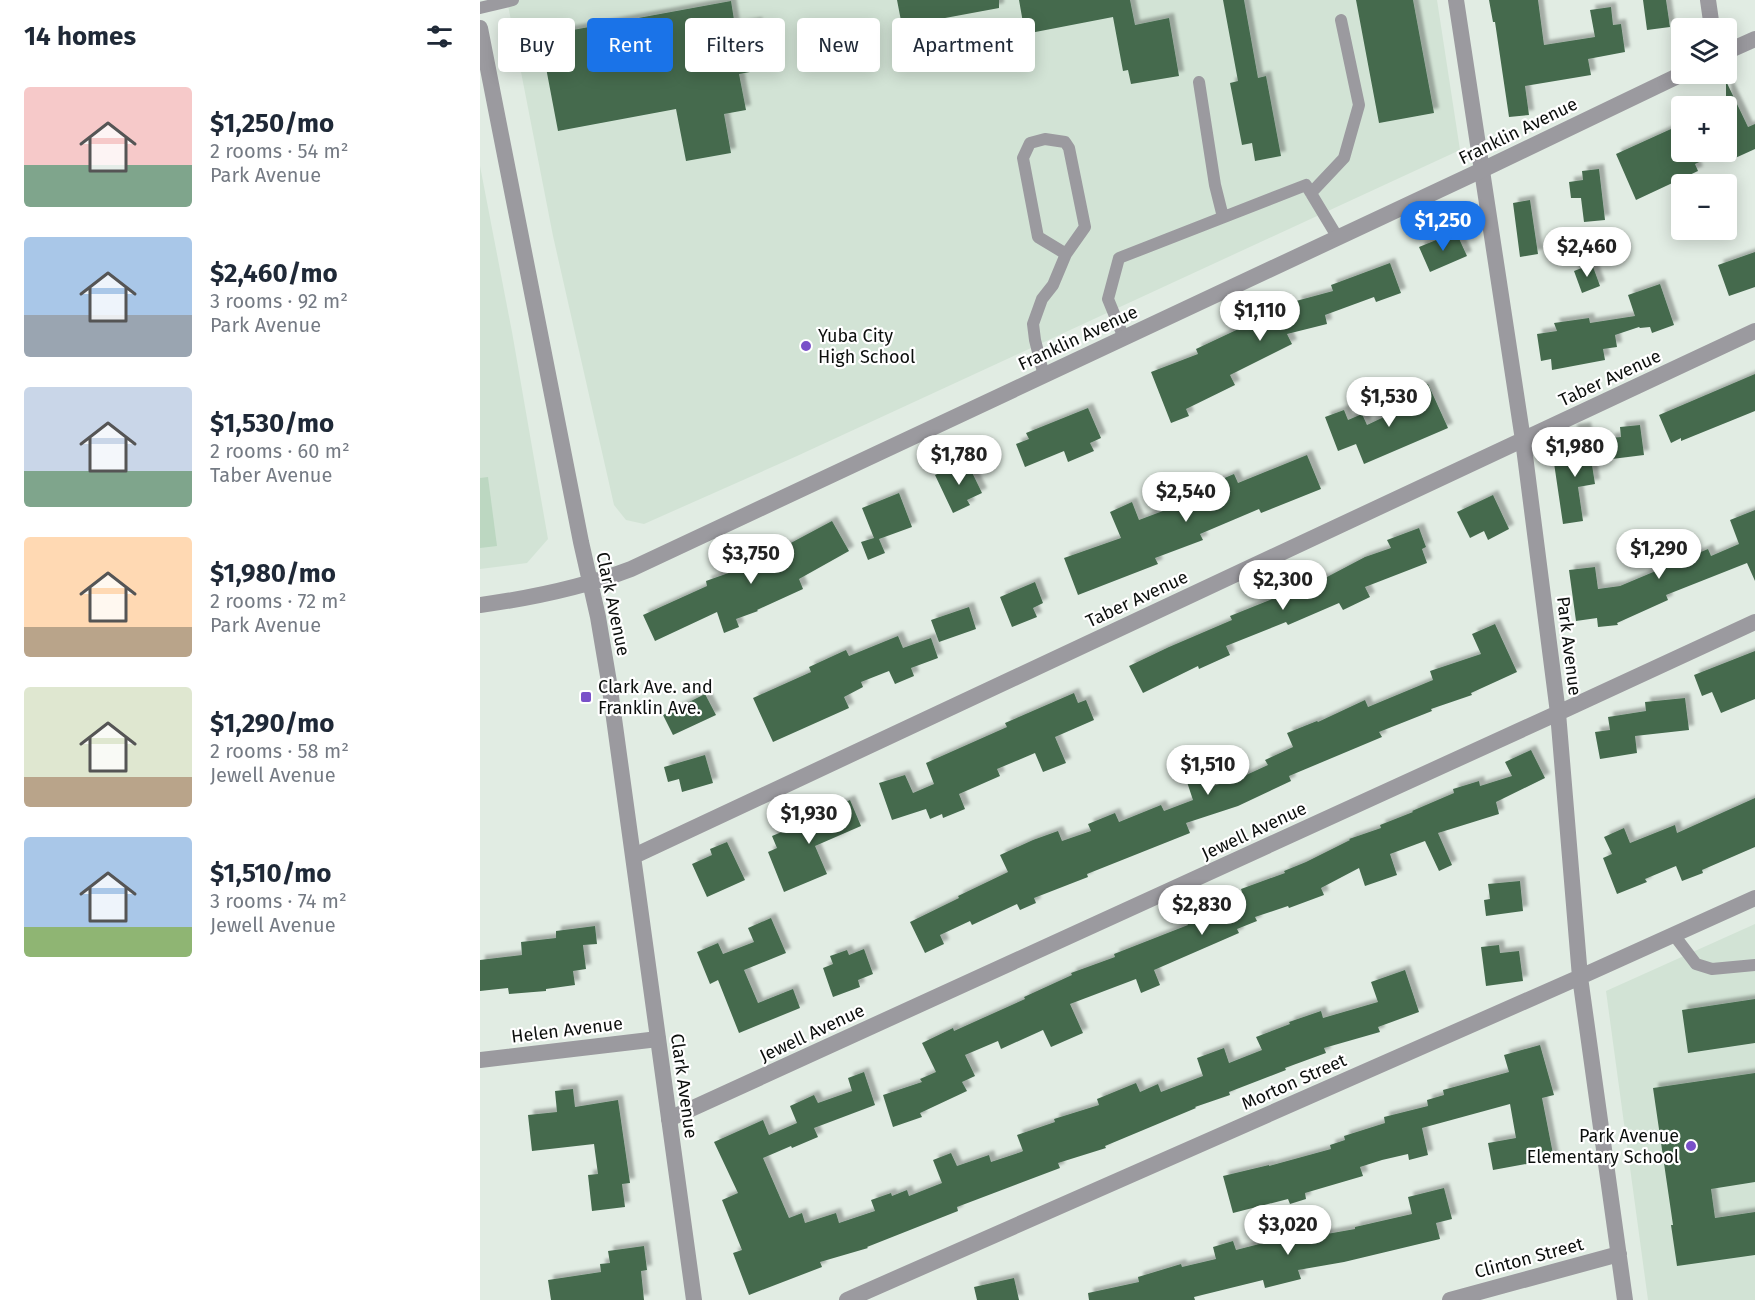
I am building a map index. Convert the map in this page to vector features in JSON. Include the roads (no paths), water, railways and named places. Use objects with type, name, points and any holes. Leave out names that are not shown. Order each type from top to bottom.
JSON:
[{"type":"street","name":"Park Avenue","points":[[1456,0],[1523,440],[1558,713],[1580,977],[1625,1300]]},
{"type":"street","points":[[1708,0],[1711,18]]},
{"type":"street","name":"Clark Avenue","points":[[480,28],[609,682],[694,1300]]},
{"type":"street","points":[[1737,47],[1755,39]]},
{"type":"street","name":"Franklin Avenue","points":[[480,605],[554,593],[590,584],[631,569],[1671,79]]},
{"type":"street","name":"Taber Avenue","points":[[634,856],[1755,331]]},
{"type":"street","name":"Jewell Avenue","points":[[669,1119],[1755,622]]},
{"type":"street","name":"Morton Street","points":[[847,1300],[1755,898]]},
{"type":"street","name":"Helen Avenue","points":[[480,1060],[658,1039]]},
{"type":"street","name":"Clinton Street","points":[[1450,1300],[1619,1254]]},
{"type":"lane","points":[[480,8],[513,0]]},
{"type":"lane","points":[[1311,193],[1344,158],[1359,105],[1341,20]]},
{"type":"lane","points":[[1199,82],[1222,217]]},
{"type":"lane","points":[[1044,376],[1033,324],[1042,299],[1053,285],[1066,254],[1085,227],[1069,148],[1065,142],[1045,139],[1030,143],[1025,152],[1024,164],[1038,237],[1066,254]]},
{"type":"lane","points":[[1125,338],[1108,299],[1119,258],[1306,184],[1338,238]]},
{"type":"lane","points":[[1674,935],[1696,964],[1712,969],[1755,965]]},
{"type":"place","name":"Yuba City High School","points":[[806,346]]},
{"type":"place","name":"Clark Ave. and Franklin Ave.","points":[[586,697]]},
{"type":"place","name":"Park Avenue Elementary School","points":[[1691,1146]]}]
